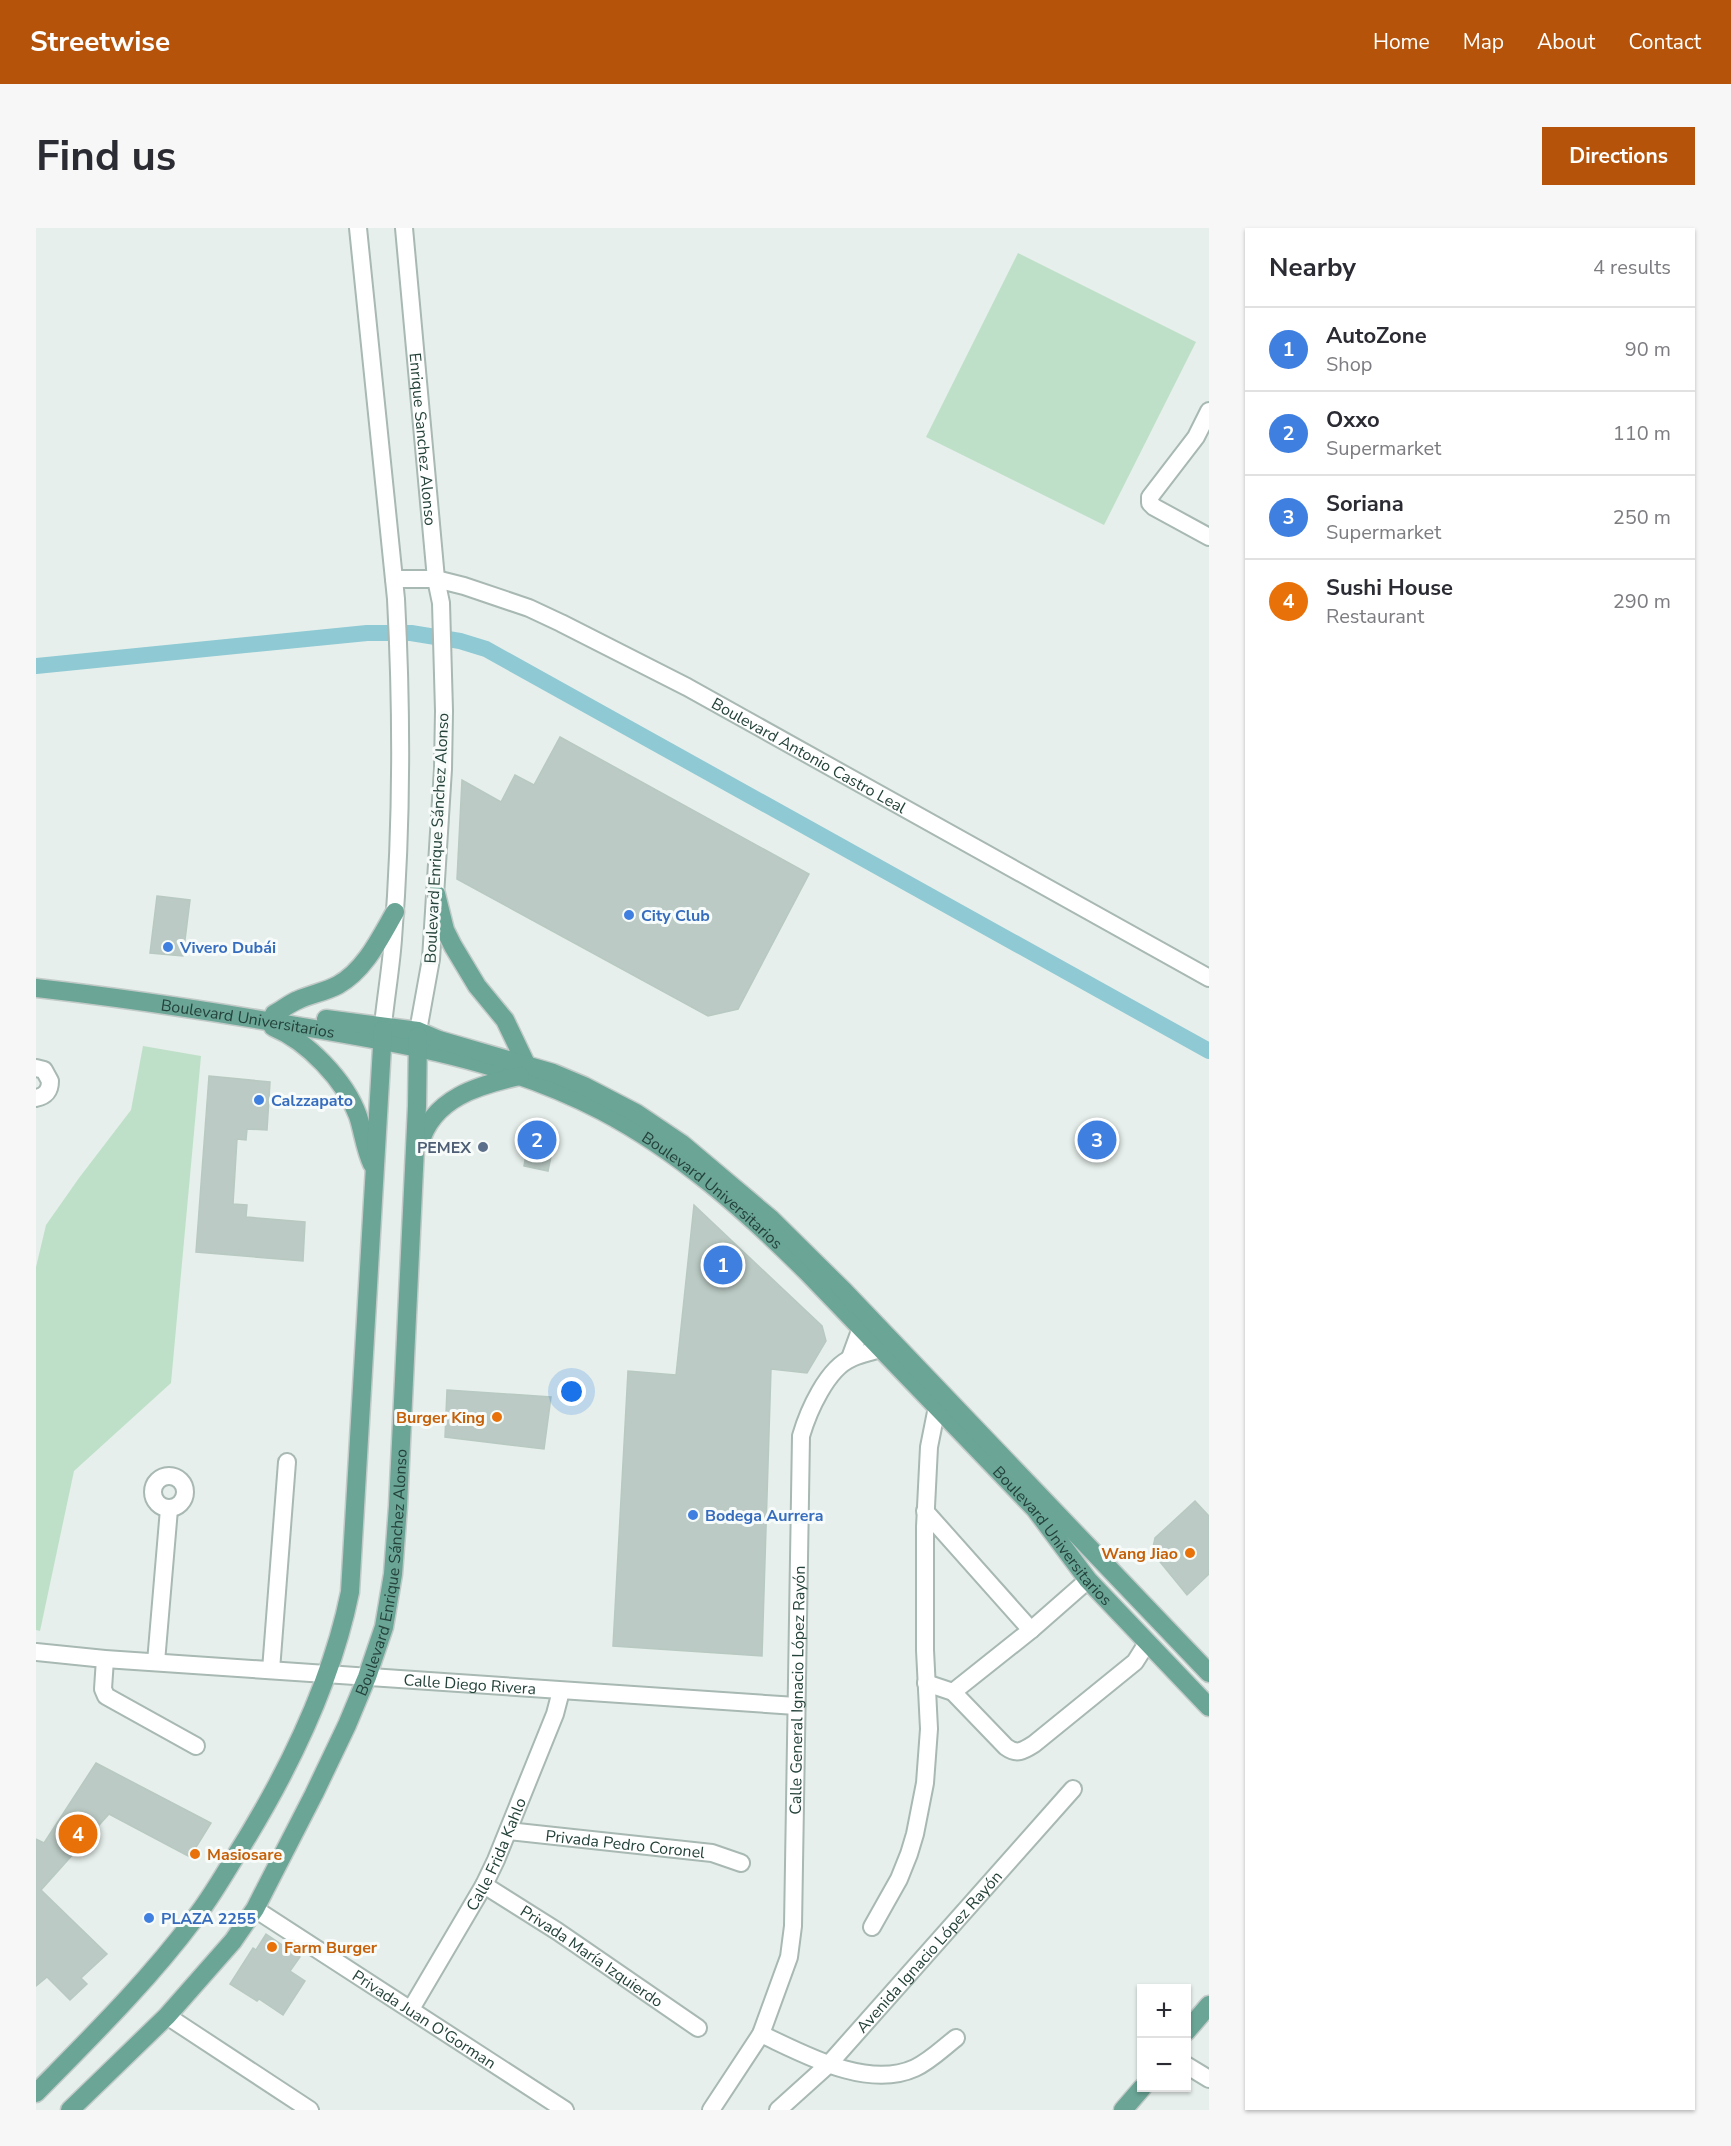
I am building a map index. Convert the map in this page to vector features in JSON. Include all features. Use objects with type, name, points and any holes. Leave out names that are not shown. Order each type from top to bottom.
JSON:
[{"type":"main road","points":[[414,1166],[423,1133],[435,1114],[445,1105],[484,1084],[523,1070],[505,1020],[477,986],[445,930],[436,894]]},
{"type":"main road","points":[[274,1014],[297,1000],[339,984],[356,971],[369,956],[395,912]]},
{"type":"main road","name":"Boulevard Universitarios","points":[[36,987],[249,1018],[383,1033]]},
{"type":"main road","name":"Boulevard Universitarios","points":[[36,987],[274,1014],[419,1039],[439,1040],[523,1070],[584,1086],[636,1113],[682,1144],[771,1219],[886,1346],[1040,1505],[1088,1580],[1209,1707]]},
{"type":"main road","points":[[249,1018],[285,1032],[308,1048],[334,1074],[357,1113],[369,1158],[376,1171]]},
{"type":"main road","name":"Boulevard Enrique Sánchez Alonso","points":[[36,2093],[155,1968],[196,1917],[263,1811],[306,1725],[343,1627],[350,1592],[383,1033]]},
{"type":"main road","name":"Boulevard Enrique Sánchez Alonso","points":[[70,2110],[167,2016],[234,1941],[255,1909],[318,1786],[367,1677],[384,1627],[393,1574],[398,1506],[419,1039]]},
{"type":"main road","name":"Boulevard Universitarios","points":[[886,1346],[938,1407],[1209,1673]]},
{"type":"main road","points":[[1191,2026],[1209,2005]]},
{"type":"main road","points":[[1123,2110],[1139,2092]]},
{"type":"street","points":[[358,228],[394,579]]},
{"type":"street","name":"Enrique Sanchez Alonso","points":[[404,228],[436,579],[441,603],[441,650]]},
{"type":"street","points":[[1208,414],[1196,437],[1154,490],[1150,502],[1154,507],[1209,537]]},
{"type":"street","name":"Boulevard Antonio Castro Leal","points":[[394,579],[436,579],[529,608],[687,687],[1209,978]]},
{"type":"street","name":"Boulevard Enrique Sánchez Alonso","points":[[383,1033],[395,912],[400,726],[394,579]]},
{"type":"street","name":"Boulevard Enrique Sánchez Alonso","points":[[419,1039],[431,960],[436,894],[443,769],[444,711],[441,650]]},
{"type":"street","points":[[36,1068],[47,1073],[51,1081],[45,1095],[36,1098]]},
{"type":"street","points":[[850,1358],[866,1324]]},
{"type":"street","points":[[850,1358],[886,1346]]},
{"type":"street","name":"Calle General Ignacio López Rayón","points":[[760,2034],[789,1957],[793,1926],[801,1436],[816,1397],[834,1373],[850,1358]]},
{"type":"street","points":[[872,1927],[899,1879],[915,1834],[925,1784],[929,1729],[926,1683],[925,1512],[929,1447],[938,1407]]},
{"type":"street","points":[[271,1670],[287,1462]]},
{"type":"street","points":[[156,1662],[169,1509]]},
{"type":"street","points":[[925,1512],[1031,1630]]},
{"type":"street","points":[[953,1692],[1031,1630],[1088,1580]]},
{"type":"street","points":[[926,1683],[953,1692],[1006,1747],[1018,1753],[1034,1744],[1135,1662],[1147,1643]]},
{"type":"street","name":"Calle Diego Rivera","points":[[36,1652],[105,1659],[796,1706]]},
{"type":"street","points":[[105,1659],[103,1689],[106,1695],[196,1746]]},
{"type":"street","name":"Calle Frida Kahlo","points":[[411,2008],[484,1885],[555,1714],[561,1691]]},
{"type":"street","name":"Avenida Ignacio López Rayón","points":[[778,2110],[829,2064],[1073,1789]]},
{"type":"street","name":"Privada Pedro Coronel","points":[[508,1831],[712,1853],[741,1863]]},
{"type":"street","name":"Privada María Izquierdo","points":[[484,1885],[698,2028]]},
{"type":"street","name":"Privada Juan O'Gorman","points":[[255,1909],[411,2008],[565,2110]]},
{"type":"street","points":[[167,2016],[310,2110]]},
{"type":"street","points":[[711,2110],[760,2034],[829,2064],[879,2075],[905,2072],[927,2060],[956,2038]]},
{"type":"street","points":[[1191,2069],[1209,2079]]},
{"type":"green space","points":[[1018,253],[1196,342],[1104,525],[926,437]]},
{"type":"green space","points":[[143,1046],[201,1056],[171,1383],[74,1471],[40,1631],[36,1630],[36,1267],[46,1225],[131,1110]]},
{"type":"building","points":[[560,737],[809,874],[738,1009],[708,1016],[457,879],[462,780],[501,802],[515,775],[534,785]]},
{"type":"building","points":[[157,896],[190,900],[183,956],[150,953]]},
{"type":"building","points":[[209,1076],[270,1082],[267,1130],[247,1129],[246,1140],[237,1139],[233,1204],[247,1205],[246,1217],[305,1222],[303,1261],[196,1252]]},
{"type":"building","points":[[538,1128],[556,1132],[548,1171],[524,1166],[530,1133]]},
{"type":"building","name":"Bodega Aurrera","points":[[694,1205],[822,1326],[826,1341],[807,1373],[771,1369],[762,1656],[613,1646],[628,1371],[676,1375]]},
{"type":"building","name":"Burger King","points":[[447,1390],[551,1397],[544,1449],[445,1437]]},
{"type":"building","points":[[1195,1501],[1209,1516],[1209,1574],[1187,1595],[1152,1552],[1155,1538]]},
{"type":"building","points":[[96,1763],[211,1823],[190,1857],[109,1814],[41,1890],[107,1954],[81,1978],[87,1984],[70,2000],[47,1977],[36,1986],[36,1839],[44,1843]]},
{"type":"building","points":[[266,1934],[300,1957],[290,1971],[305,1981],[283,2015],[230,1984],[253,1948],[256,1950]]},
{"type":"waterway","points":[[36,666],[367,633],[411,633],[460,641],[486,649],[1209,1051]]},
{"type":"place","name":"City Club","points":[[629,915]]},
{"type":"place","name":"Vivero Dubái","points":[[168,947]]},
{"type":"place","name":"Calzzapato","points":[[259,1100]]},
{"type":"place","name":"Oxxo","points":[[537,1140]]},
{"type":"place","name":"Soriana","points":[[1097,1140]]},
{"type":"place","name":"PEMEX","points":[[483,1147]]},
{"type":"place","name":"AutoZone","points":[[723,1265]]},
{"type":"place","name":"Burger King","points":[[497,1417]]},
{"type":"place","name":"Bodega Aurrera","points":[[693,1515]]},
{"type":"place","name":"Wang Jiao","points":[[1190,1553]]},
{"type":"place","name":"Sushi House","points":[[78,1834]]},
{"type":"place","name":"Masiosare","points":[[195,1854]]},
{"type":"place","name":"PLAZA 2255","points":[[149,1918]]},
{"type":"place","name":"Farm Burger","points":[[272,1947]]}]
